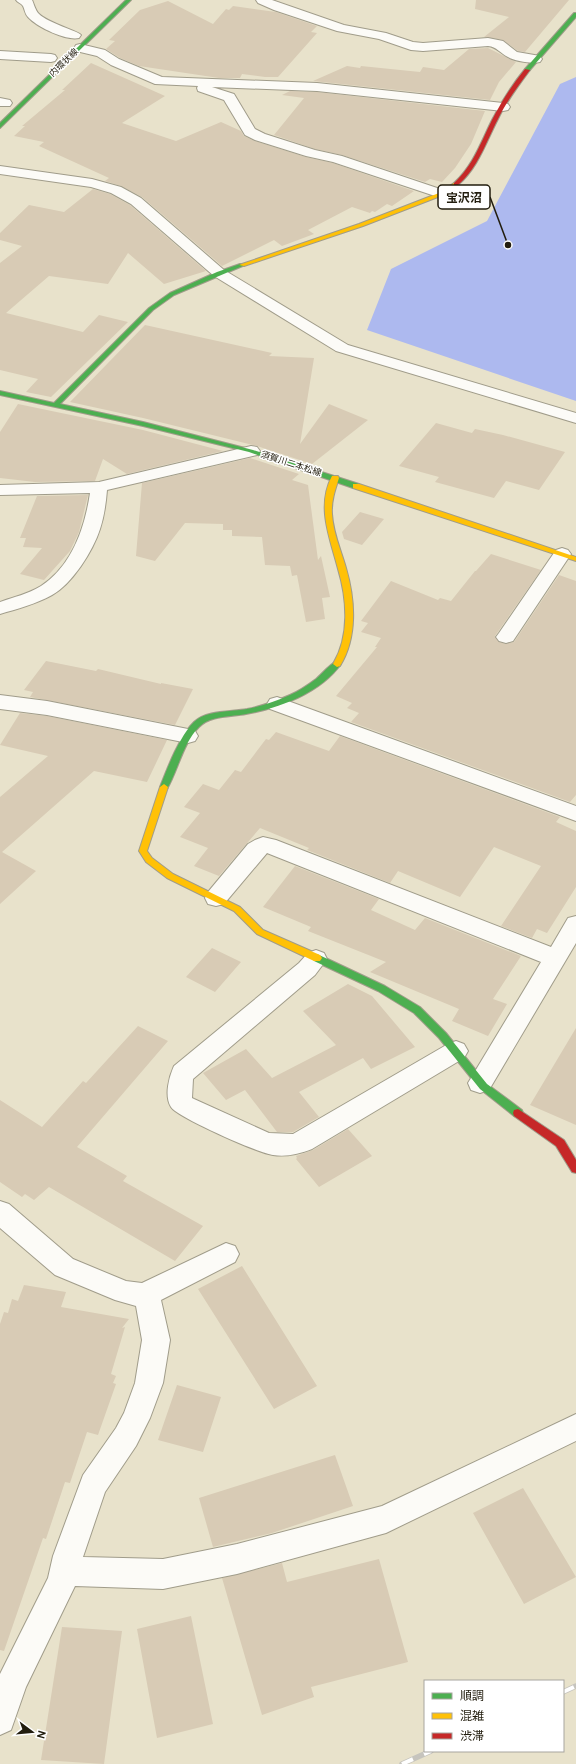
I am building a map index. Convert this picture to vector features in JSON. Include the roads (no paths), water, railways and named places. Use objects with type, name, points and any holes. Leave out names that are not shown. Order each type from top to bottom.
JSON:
[{"type":"street","points":[[22,0],[27,2],[31,13],[60,32],[78,33]]},
{"type":"street","name":"内環状線","points":[[0,126],[129,0]]},
{"type":"street","points":[[262,0],[278,7],[341,28],[382,36],[411,46],[423,47],[488,42],[499,44],[513,55],[536,59]]},
{"type":"street","points":[[55,405],[151,309],[183,288],[361,225],[441,194],[463,179],[472,166],[476,156],[518,81],[576,14]]},
{"type":"street","name":"内環状線","points":[[65,45],[78,33]]},
{"type":"street","points":[[80,48],[101,53],[115,62],[160,81],[317,87],[503,107]]},
{"type":"street","points":[[0,55],[53,56]]},
{"type":"street","name":"内環状線","points":[[39,70],[53,56]]},
{"type":"street","points":[[192,83],[229,98],[250,132],[260,137],[297,149],[337,159],[441,194]]},
{"type":"street","points":[[0,170],[92,183],[116,190],[136,201],[219,274],[342,348],[576,418]]},
{"type":"street","name":"須賀川二本松線","points":[[0,393],[143,424],[251,451],[569,557]]},
{"type":"street","points":[[0,490],[98,487],[251,451]]},
{"type":"street","points":[[334,478],[327,505],[328,523],[345,584],[348,619],[346,648],[341,658],[323,678],[308,689],[277,704],[203,720],[196,725],[188,736],[160,798],[143,851],[146,858],[161,870],[234,907],[246,916],[260,932],[379,986],[417,1010],[441,1033],[480,1083],[513,1110],[541,1128],[560,1143],[576,1169]]},
{"type":"street","points":[[0,608],[38,596],[53,587],[60,580],[87,542],[95,517],[98,487]]},
{"type":"street","points":[[506,637],[569,557]]},
{"type":"street","points":[[0,702],[47,708],[188,736]]},
{"type":"street","points":[[277,704],[576,814]]},
{"type":"street","points":[[216,898],[256,850],[263,845],[268,845],[556,958]]},
{"type":"street","points":[[480,1083],[576,924]]},
{"type":"street","points":[[316,958],[307,969],[183,1073],[181,1078],[180,1101],[185,1106],[265,1143],[277,1146],[292,1146],[303,1142],[456,1051]]},
{"type":"street","points":[[2,1218],[64,1267],[124,1292],[147,1296]]},
{"type":"street","points":[[147,1296],[154,1289],[226,1254]]},
{"type":"street","points":[[0,1719],[6,1684],[62,1582],[68,1556],[93,1485],[126,1437],[136,1418],[149,1383],[156,1340],[147,1296]]},
{"type":"street","points":[[65,1571],[163,1574],[237,1559],[386,1519],[576,1427]]},
{"type":"water","points":[[576,77],[576,401],[367,330],[391,269],[487,221],[560,84]]},
{"type":"railway","points":[[564,1692],[576,1686]]},
{"type":"railway","points":[[402,1764],[429,1752]]},
{"type":"place","name":"宝沢沼","points":[[508,245]]}]
